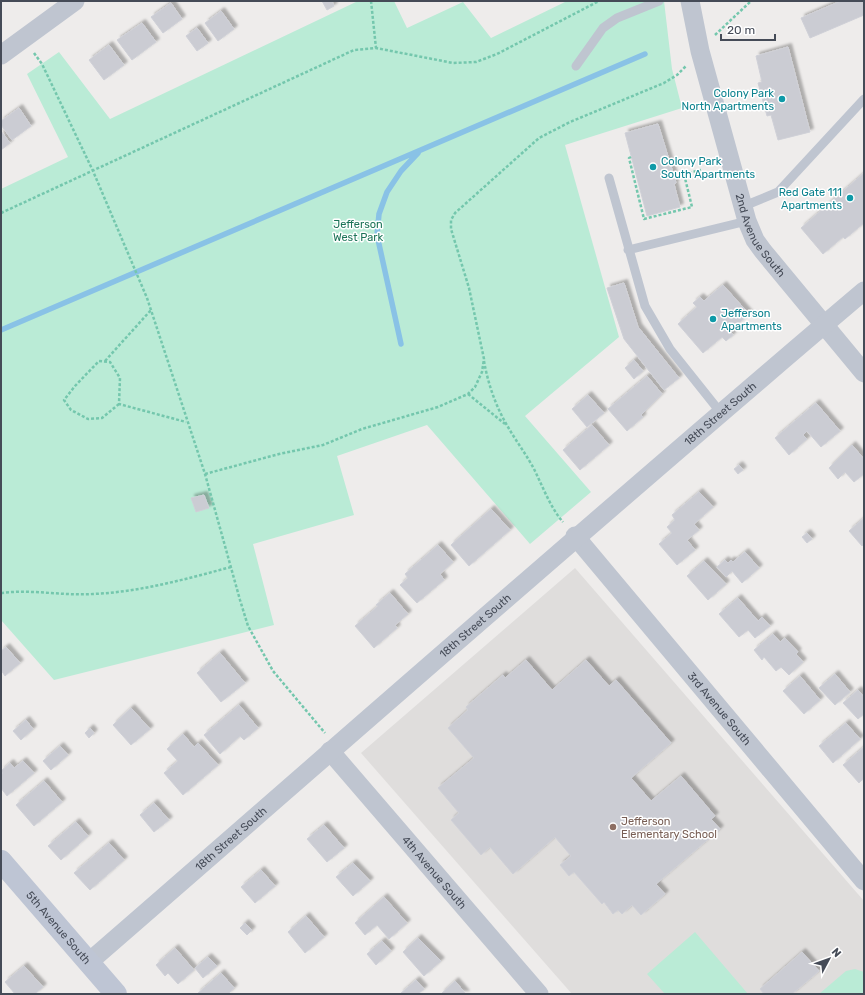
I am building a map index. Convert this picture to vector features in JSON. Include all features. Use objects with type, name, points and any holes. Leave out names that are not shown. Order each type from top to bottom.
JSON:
[{"type":"street","points":[[1,55],[75,1]]},
{"type":"street","name":"2nd Avenue South","points":[[690,1],[700,52],[745,213],[755,240],[864,373]]},
{"type":"street","name":"18th Street South","points":[[89,962],[330,751],[387,704],[575,536],[864,291]]},
{"type":"street","name":"3rd Avenue South","points":[[575,536],[864,881]]},
{"type":"street","name":"4th Avenue South","points":[[330,751],[539,994]]},
{"type":"street","name":"5th Avenue South","points":[[1,861],[116,994]]},
{"type":"lane","points":[[576,66],[603,28],[617,18],[659,1]]},
{"type":"lane","points":[[628,250],[745,213],[778,192],[864,100]]},
{"type":"lane","points":[[609,178],[641,294],[656,327],[670,349],[721,413]]},
{"type":"path","points":[[371,1],[376,48]]},
{"type":"path","points":[[1,213],[354,50],[376,48],[453,64],[476,62],[497,54],[599,1]]},
{"type":"path","points":[[575,536],[552,509],[545,490],[528,458],[507,426],[488,381],[469,288],[451,229],[451,220],[455,213],[539,138],[559,127],[664,83],[677,76],[751,1]]},
{"type":"path","points":[[23,39],[42,64],[93,171],[147,298],[205,474],[248,626],[260,649],[289,692],[322,729]]},
{"type":"path","points":[[631,157],[629,158],[644,219],[692,207],[684,174]]},
{"type":"path","points":[[674,176],[701,170]]},
{"type":"path","points":[[104,362],[151,310]]},
{"type":"path","points":[[205,474],[279,454],[323,445],[362,429],[438,406],[468,394],[475,387],[482,372],[484,359]]},
{"type":"path","points":[[99,361],[110,362],[120,378],[119,404],[102,418],[88,419],[71,410],[64,400],[99,361]]},
{"type":"path","points":[[468,394],[507,426]]},
{"type":"path","points":[[119,404],[187,422]]},
{"type":"path","points":[[1,593],[16,591],[92,594],[122,592],[178,581],[231,567]]},
{"type":"shaded area","name":"Jefferson Elementary School","points":[[575,568],[864,901],[864,994],[572,994],[361,753]]},
{"type":"green space","name":"Jefferson West Park","points":[[358,1],[394,1],[407,28],[463,2],[491,38],[567,1],[664,1],[672,69],[682,108],[565,145],[619,337],[525,416],[591,492],[530,544],[427,425],[337,456],[354,515],[253,544],[274,625],[54,680],[1,620],[1,189],[68,157],[27,74],[59,52],[110,119]]},
{"type":"green space","points":[[695,932],[748,994],[665,994],[647,974]]},
{"type":"green space","points":[[855,969],[864,972],[864,994],[819,994],[846,971]]},
{"type":"building","points":[[322,1],[332,1],[334,6],[327,10]]},
{"type":"building","points":[[841,1],[864,1],[864,15],[810,38],[801,18]]},
{"type":"building","points":[[171,3],[182,19],[163,33],[151,17]]},
{"type":"building","points":[[221,11],[234,29],[218,41],[205,23]]},
{"type":"building","points":[[142,23],[156,42],[132,60],[117,40]]},
{"type":"building","points":[[197,28],[208,43],[197,51],[186,36]]},
{"type":"building","points":[[109,45],[124,65],[104,80],[89,60]]},
{"type":"building","name":"Colony Park North Apartments","points":[[788,47],[810,132],[778,140],[771,115],[767,116],[758,83],[762,82],[756,56]]},
{"type":"building","points":[[19,108],[31,126],[12,140],[1,125],[1,121]]},
{"type":"building","name":"Colony Park South Apartments","points":[[658,124],[676,183],[674,184],[680,207],[647,216],[625,133]]},
{"type":"building","points":[[1,131],[10,143],[1,150]]},
{"type":"building","name":"Red Gate 111 Apartments","points":[[864,173],[864,223],[845,239],[843,237],[823,254],[801,228]]},
{"type":"building","points":[[624,283],[638,327],[679,378],[664,390],[624,339],[607,288]]},
{"type":"building","name":"Jefferson Apartments","points":[[723,285],[749,314],[730,331],[733,335],[726,341],[722,337],[703,353],[678,324],[697,307],[693,303],[700,297],[704,301]]},
{"type":"building","points":[[634,360],[643,371],[634,379],[625,368]]},
{"type":"building","points":[[647,376],[662,394],[641,415],[643,417],[627,431],[608,409]]},
{"type":"building","points":[[588,395],[604,413],[587,427],[572,409]]},
{"type":"building","points":[[816,403],[840,431],[821,447],[807,431],[803,435],[807,439],[789,455],[775,438]]},
{"type":"building","points":[[592,425],[609,445],[580,470],[563,450]]},
{"type":"building","points":[[852,445],[864,459],[864,474],[854,482],[845,472],[838,479],[829,468]]},
{"type":"building","points":[[739,465],[743,470],[738,474],[734,469]]},
{"type":"building","points":[[699,492],[713,507],[694,524],[699,530],[687,540],[695,550],[677,565],[659,544],[672,533],[667,527],[675,520],[672,515]]},
{"type":"building","points":[[204,495],[209,508],[196,512],[191,498]]},
{"type":"building","points":[[491,509],[510,530],[469,566],[451,545]]},
{"type":"building","points":[[864,518],[864,544],[862,546],[849,531]]},
{"type":"building","points":[[807,533],[812,539],[807,543],[802,537]]},
{"type":"building","points":[[438,545],[453,562],[440,574],[444,580],[417,603],[400,585],[408,578],[405,574]]},
{"type":"building","points":[[745,552],[759,568],[742,583],[732,571],[726,577],[717,567],[725,560],[728,563],[731,560],[733,562]]},
{"type":"building","points":[[704,561],[726,584],[708,600],[687,576]]},
{"type":"building","points":[[390,593],[408,614],[395,625],[397,628],[374,648],[355,626],[378,606],[376,605]]},
{"type":"building","points":[[738,598],[758,621],[762,617],[770,626],[755,638],[748,630],[739,637],[719,614]]},
{"type":"building","points":[[773,634],[780,642],[785,638],[798,652],[796,654],[803,662],[789,675],[781,667],[776,671],[764,657],[762,660],[754,650]]},
{"type":"building","points":[[6,647],[20,663],[5,676],[1,670],[1,651]]},
{"type":"building","points":[[220,653],[245,683],[221,702],[197,673]]},
{"type":"building","points":[[526,660],[552,690],[586,660],[609,686],[616,680],[671,743],[631,778],[651,801],[681,776],[715,816],[711,819],[720,829],[656,884],[665,894],[641,915],[632,905],[622,914],[618,910],[613,914],[604,902],[602,904],[574,872],[569,876],[560,865],[571,856],[555,837],[513,874],[490,847],[481,855],[451,820],[459,813],[438,788],[474,758],[448,728],[468,710],[466,707],[503,675],[505,678]]},
{"type":"building","points":[[835,674],[850,692],[835,705],[819,688]]},
{"type":"building","points":[[800,676],[820,700],[804,714],[783,691]]},
{"type":"building","points":[[858,690],[864,697],[864,714],[858,719],[843,703]]},
{"type":"building","points":[[239,705],[258,728],[244,740],[240,736],[220,754],[204,735]]},
{"type":"building","points":[[131,708],[150,729],[131,745],[113,725]]},
{"type":"building","points":[[26,720],[33,729],[21,740],[13,731]]},
{"type":"building","points":[[846,723],[860,739],[833,763],[819,746]]},
{"type":"building","points":[[90,728],[94,733],[89,738],[85,733]]},
{"type":"building","points":[[183,734],[194,747],[198,743],[218,765],[183,795],[164,773],[178,761],[167,749]]},
{"type":"building","points":[[60,746],[68,755],[51,770],[43,761]]},
{"type":"building","points":[[864,747],[864,778],[859,783],[843,765]]},
{"type":"building","points":[[23,761],[34,773],[7,796],[1,788],[1,775],[3,773],[1,771],[10,763],[14,768]]},
{"type":"building","points":[[44,781],[62,802],[34,826],[16,805]]},
{"type":"building","points":[[154,803],[169,820],[154,832],[140,815]]},
{"type":"building","points":[[76,822],[88,836],[61,860],[48,846]]},
{"type":"building","points":[[324,825],[344,848],[327,862],[307,839]]},
{"type":"building","points":[[109,843],[124,860],[90,890],[74,873]]},
{"type":"building","points":[[353,863],[370,881],[353,896],[336,877]]},
{"type":"building","points":[[261,870],[275,886],[255,903],[241,887]]},
{"type":"building","points":[[384,897],[407,923],[389,939],[377,925],[365,935],[355,923]]},
{"type":"building","points":[[306,916],[324,937],[305,953],[288,932]]},
{"type":"building","points":[[245,923],[252,930],[247,935],[240,928]]},
{"type":"building","points":[[418,938],[441,961],[424,976],[403,952]]},
{"type":"building","points":[[382,941],[391,951],[376,965],[367,954]]},
{"type":"building","points":[[175,948],[194,970],[178,984],[168,973],[165,976],[156,965]]},
{"type":"building","points":[[802,952],[819,971],[792,994],[764,994],[760,989]]},
{"type":"building","points":[[208,957],[217,966],[203,978],[195,968]]},
{"type":"building","points":[[24,966],[43,987],[35,994],[15,994],[5,982]]},
{"type":"building","points":[[221,973],[234,988],[228,994],[197,994]]},
{"type":"building","points":[[416,980],[424,989],[418,994],[400,994]]},
{"type":"building","points":[[455,981],[466,994],[441,994]]},
{"type":"waterway","points":[[1,330],[645,54]]},
{"type":"waterway","points":[[401,344],[377,235],[379,214],[387,192],[401,171],[418,153]]},
{"type":"place","name":"Colony Park North Apartments","points":[[782,99]]},
{"type":"place","name":"Colony Park South Apartments","points":[[653,167]]},
{"type":"place","name":"Red Gate 111 Apartments","points":[[850,198]]},
{"type":"place","name":"Jefferson Apartments","points":[[713,319]]},
{"type":"place","name":"Jefferson Elementary School","points":[[613,827]]}]
